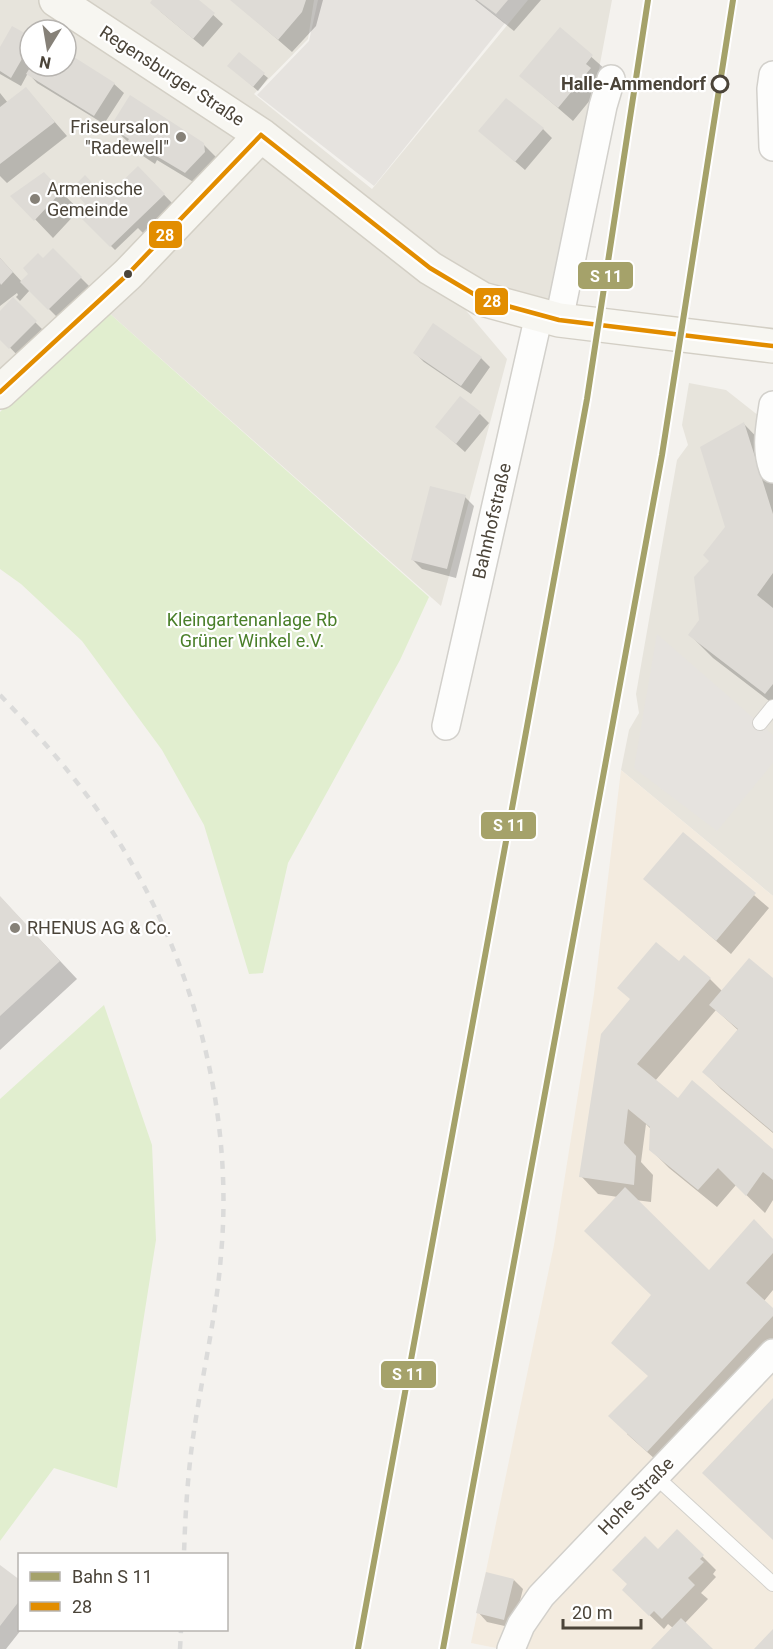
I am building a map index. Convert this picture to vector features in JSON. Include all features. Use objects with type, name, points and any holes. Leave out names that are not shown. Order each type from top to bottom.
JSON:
[{"type":"main road","name":"Regensburger Straße","points":[[56,0],[261,135],[430,268],[482,299],[549,318],[773,346]]},
{"type":"main road","points":[[0,392],[128,274],[261,135]]},
{"type":"street","points":[[773,75],[771,89],[773,147]]},
{"type":"street","name":"Bahnhofstraße","points":[[446,726],[611,80]]},
{"type":"street","points":[[773,405],[768,438],[769,457],[773,469]]},
{"type":"street","name":"Hohe Straße","points":[[512,1649],[521,1626],[541,1596],[773,1353]]},
{"type":"lane","points":[[760,723],[773,707]]},
{"type":"lane","points":[[655,1476],[773,1584]]},
{"type":"shaded area","points":[[0,0],[314,0],[308,39],[254,94],[372,189],[528,0],[612,0],[552,318],[430,268],[507,359],[441,606],[100,305],[0,375]]},
{"type":"shaded area","points":[[318,0],[476,0],[505,23],[374,186],[257,95],[309,41]]},
{"type":"shaded area","points":[[689,383],[726,390],[773,427],[773,896],[621,770],[629,730],[639,713],[636,694],[677,460],[688,445],[682,425]]},
{"type":"shaded area","points":[[657,634],[773,735],[773,763],[717,831],[634,768]]},
{"type":"shaded area","points":[[621,770],[773,896],[773,1649],[501,1649],[471,1643],[554,1245],[594,994]]},
{"type":"green space","name":"Kleingartenanlage Rb Grüner Winkel e.V.","points":[[100,305],[429,597],[400,660],[288,863],[263,973],[249,974],[204,825],[162,750],[82,641],[21,584],[0,569],[0,412]]},
{"type":"green space","points":[[104,1005],[152,1145],[156,1240],[117,1488],[54,1468],[0,1541],[0,1099]]},
{"type":"building","points":[[152,0],[199,0],[215,13],[193,39],[150,3]]},
{"type":"building","points":[[230,0],[306,0],[302,12],[278,40]]},
{"type":"building","points":[[477,0],[508,0],[496,14]]},
{"type":"building","points":[[12,26],[18,29],[18,66],[11,78],[0,71],[0,47]]},
{"type":"building","points":[[560,27],[593,55],[586,64],[591,68],[558,108],[519,76]]},
{"type":"building","points":[[239,52],[265,73],[253,87],[227,66]]},
{"type":"building","points":[[78,60],[115,83],[94,116],[32,78],[78,78]]},
{"type":"building","points":[[26,87],[55,122],[0,164],[0,107]]},
{"type":"building","points":[[130,95],[204,143],[205,152],[185,173],[143,148],[141,151],[127,142],[129,139],[110,127]]},
{"type":"building","points":[[506,98],[544,128],[515,162],[478,131]]},
{"type":"building","points":[[138,166],[165,194],[110,247],[81,218],[90,209],[71,189],[85,175],[106,197]]},
{"type":"building","points":[[44,172],[62,191],[34,221],[10,196]]},
{"type":"building","points":[[53,248],[82,277],[48,310],[20,282],[28,274],[23,268],[38,253],[43,258]]},
{"type":"building","points":[[0,258],[13,272],[1,285],[0,283]]},
{"type":"building","points":[[13,297],[37,321],[9,349],[0,340],[0,311]]},
{"type":"building","points":[[433,323],[482,357],[461,386],[413,353]]},
{"type":"building","points":[[460,396],[481,412],[456,444],[435,427]]},
{"type":"building","points":[[744,422],[773,514],[773,573],[757,595],[773,608],[773,684],[765,694],[688,635],[699,620],[694,577],[709,561],[703,555],[725,527],[700,447]]},
{"type":"building","points":[[430,486],[466,495],[447,569],[411,560]]},
{"type":"building","points":[[683,832],[756,893],[716,941],[643,879]]},
{"type":"building","name":"RHENUS AG & Co.","points":[[0,896],[60,961],[0,1016]]},
{"type":"building","points":[[656,942],[679,961],[684,955],[711,978],[637,1064],[678,1098],[692,1080],[773,1149],[773,1180],[763,1172],[746,1196],[718,1168],[698,1190],[649,1150],[650,1127],[628,1109],[624,1143],[636,1156],[634,1185],[579,1177],[601,1034],[630,999],[617,988]]},
{"type":"building","points":[[749,958],[773,978],[773,1132],[702,1072],[738,1029],[709,1005]]},
{"type":"building","points":[[625,1187],[709,1270],[754,1219],[773,1239],[773,1253],[746,1283],[773,1308],[773,1316],[647,1452],[608,1416],[648,1376],[611,1343],[651,1295],[584,1231]]},
{"type":"building","points":[[773,1398],[773,1540],[702,1473]]},
{"type":"building","points":[[677,1529],[704,1555],[700,1559],[704,1562],[688,1578],[695,1585],[662,1619],[654,1611],[649,1616],[622,1590],[627,1584],[612,1570],[645,1536],[658,1549]]},
{"type":"building","points":[[0,1565],[18,1578],[18,1603],[0,1626]]},
{"type":"building","points":[[486,1572],[514,1579],[504,1620],[476,1613]]},
{"type":"building","points":[[681,1618],[713,1649],[651,1649]]},
{"type":"building","points":[[773,1629],[773,1649],[754,1649]]},
{"type":"railway","points":[[0,695],[65,768],[95,806],[122,847],[148,893],[170,942],[189,992],[204,1043],[215,1096],[221,1149],[223,1202],[221,1255],[219,1280],[194,1428],[186,1504],[184,1553]]},
{"type":"railway","points":[[180,1649],[181,1631]]},
{"type":"transit line","points":[[358,1649],[587,399],[648,0]]},
{"type":"transit line","points":[[443,1649],[662,455],[733,0]]},
{"type":"transit line","name":"28","points":[[261,135],[430,268],[482,299],[559,320],[773,346]]},
{"type":"transit line","name":"28","points":[[0,392],[128,274],[261,135]]},
{"type":"place","name":"Halle-Ammendorf","points":[[720,84]]},
{"type":"place","name":"Friseursalon \"Radewell\"","points":[[181,137]]},
{"type":"place","name":"Armenische Gemeinde","points":[[35,199]]},
{"type":"place","name":"RHENUS AG & Co.","points":[[15,928]]}]
